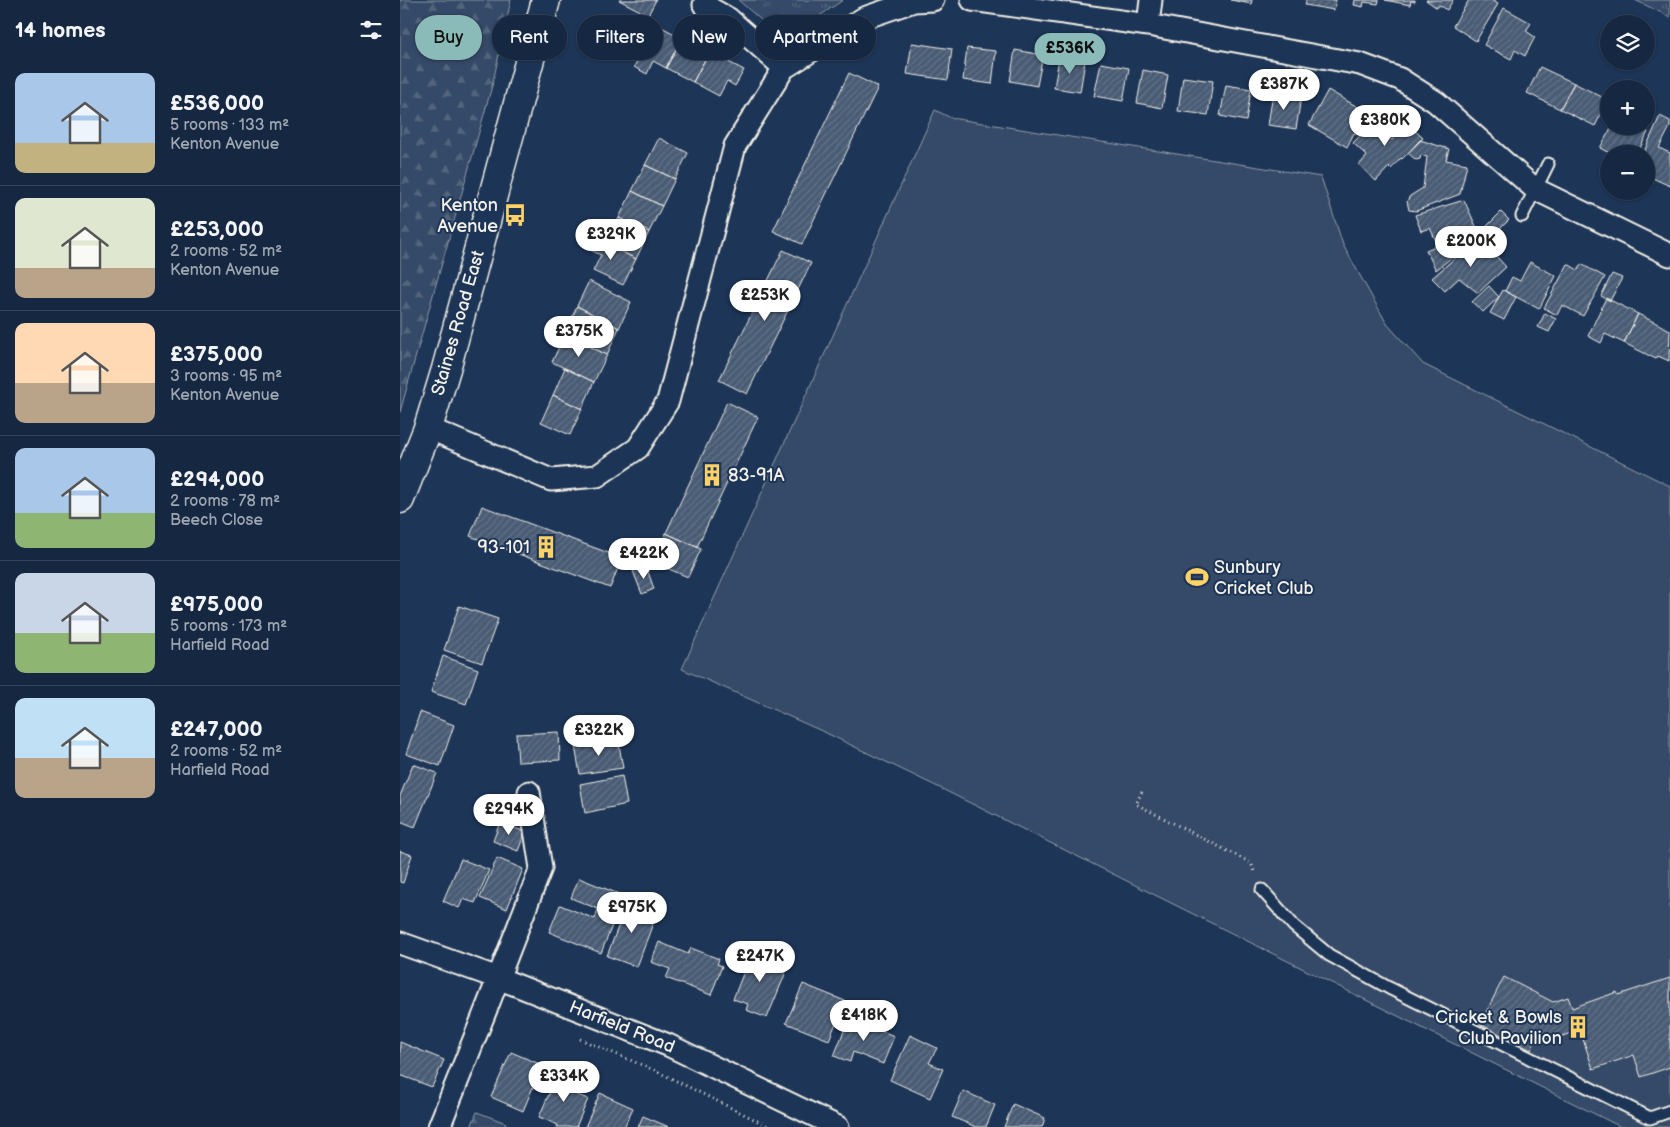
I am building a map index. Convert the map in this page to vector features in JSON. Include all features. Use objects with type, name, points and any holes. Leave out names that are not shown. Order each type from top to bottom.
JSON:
[{"type":"highway","name":"Staines Road East","points":[[400,499],[428,428],[446,369],[546,0]]},
{"type":"street","points":[[706,0],[704,5],[729,19],[784,68]]},
{"type":"street","points":[[428,428],[551,480],[597,476],[638,448],[668,401],[735,146],[784,68],[864,18],[914,1],[933,0]]},
{"type":"street","points":[[972,0],[1148,25],[1360,64],[1400,79],[1436,102],[1535,189],[1670,254]]},
{"type":"street","points":[[1148,25],[1151,0]]},
{"type":"street","points":[[438,1127],[541,868],[529,792]]},
{"type":"street","name":"Harfield Road","points":[[400,943],[498,978],[668,1045],[838,1127]]},
{"type":"lane","points":[[1522,216],[1548,164]]},
{"type":"lane","points":[[1262,890],[1294,926],[1329,955],[1380,983],[1650,1118],[1670,1111]]},
{"type":"path","points":[[1142,792],[1136,804],[1251,863],[1262,890]]},
{"type":"path","points":[[577,1038],[656,1071],[770,1127]]},
{"type":"green space","points":[[400,0],[511,0],[508,15],[492,15],[492,60],[498,60],[492,86],[400,412]]},
{"type":"green space","points":[[738,0],[843,0],[821,15],[755,15]]},
{"type":"green space","points":[[1635,0],[1670,0],[1670,17]]},
{"type":"green space","name":"Sunbury Cricket Club","points":[[935,110],[951,118],[1321,177],[1343,245],[1387,324],[1423,364],[1670,486],[1670,1127],[1621,1127],[936,786],[824,732],[682,669]]},
{"type":"green space","points":[[477,1112],[506,1123],[504,1127],[471,1127]]},
{"type":"building","points":[[619,0],[656,0],[648,15]]},
{"type":"building","points":[[1231,0],[1252,0],[1251,4]]},
{"type":"building","points":[[1306,0],[1336,0],[1334,10],[1305,5]]},
{"type":"building","points":[[1355,0],[1379,0],[1378,4],[1364,2],[1363,7],[1354,5]]},
{"type":"building","points":[[1385,0],[1415,0],[1415,2],[1411,1],[1410,5]]},
{"type":"building","points":[[1426,0],[1453,0],[1447,10],[1439,5],[1437,8]]},
{"type":"building","points":[[1469,0],[1491,0],[1498,4],[1476,41],[1453,26]]},
{"type":"building","points":[[1504,8],[1531,23],[1526,31],[1535,37],[1525,56],[1515,50],[1511,59],[1484,45]]},
{"type":"building","points":[[663,28],[673,33],[673,55],[666,68],[653,61],[647,74],[634,67],[638,60],[663,60]]},
{"type":"building","points":[[912,43],[952,49],[948,80],[907,74]]},
{"type":"building","points":[[967,48],[996,51],[992,84],[963,80]]},
{"type":"building","points":[[1015,50],[1043,55],[1037,86],[1010,81]]},
{"type":"building","points":[[673,55],[673,60],[705,60],[693,82],[666,68]]},
{"type":"building","points":[[1059,58],[1085,61],[1080,92],[1054,88]]},
{"type":"building","points":[[705,60],[725,60],[744,70],[735,86],[727,81],[719,96],[693,82]]},
{"type":"building","points":[[1101,63],[1129,68],[1123,101],[1094,96]]},
{"type":"building","points":[[1540,67],[1574,83],[1560,109],[1527,93]]},
{"type":"building","points":[[1143,70],[1168,75],[1162,108],[1137,103]]},
{"type":"building","points":[[849,73],[878,87],[802,244],[773,231]]},
{"type":"building","points":[[1183,77],[1213,81],[1208,115],[1178,111]]},
{"type":"building","points":[[1574,83],[1600,96],[1600,116],[1595,126],[1560,109]]},
{"type":"building","points":[[1226,85],[1251,89],[1246,121],[1220,116]]},
{"type":"building","points":[[1328,90],[1370,114],[1358,135],[1354,133],[1347,147],[1309,125]]},
{"type":"building","points":[[1273,93],[1301,97],[1296,129],[1268,125]]},
{"type":"building","points":[[1660,116],[1670,121],[1670,127],[1659,148],[1670,153],[1670,186],[1655,179],[1655,145],[1647,145],[1652,135],[1655,135],[1655,127]]},
{"type":"building","points":[[1378,117],[1387,125],[1382,130],[1392,140],[1407,123],[1423,138],[1391,169],[1389,167],[1376,181],[1359,165],[1367,156],[1353,143]]},
{"type":"building","points":[[1607,135],[1646,135],[1642,145],[1602,145]]},
{"type":"building","points":[[659,138],[688,153],[675,179],[645,165]]},
{"type":"building","points":[[1420,140],[1449,149],[1446,160],[1467,164],[1460,194],[1416,211],[1409,210],[1407,201],[1410,196],[1423,188],[1427,157],[1421,155],[1420,159],[1416,160],[1408,153]]},
{"type":"building","points":[[645,165],[675,179],[662,206],[632,191]]},
{"type":"building","points":[[632,191],[662,206],[649,232],[619,218]]},
{"type":"building","points":[[1464,200],[1480,235],[1436,270],[1426,250],[1438,245],[1430,228],[1421,231],[1415,215]]},
{"type":"building","points":[[1501,212],[1509,220],[1491,237],[1484,229]]},
{"type":"building","points":[[619,218],[649,232],[636,259],[606,244]]},
{"type":"building","points":[[590,236],[636,259],[623,285],[593,271],[601,255],[584,247]]},
{"type":"building","points":[[1479,237],[1506,267],[1478,293],[1459,278],[1445,291],[1432,278]]},
{"type":"building","points":[[783,250],[811,263],[747,394],[719,380]]},
{"type":"building","points":[[1530,262],[1556,276],[1539,309],[1505,291],[1512,277],[1520,281]]},
{"type":"building","points":[[1568,264],[1578,270],[1581,264],[1605,277],[1583,316],[1562,305],[1557,315],[1544,308]]},
{"type":"building","points":[[1612,274],[1622,278],[1610,301],[1601,296]]},
{"type":"building","points":[[589,281],[631,302],[619,328],[577,306]]},
{"type":"building","points":[[1489,286],[1499,297],[1483,312],[1472,302]]},
{"type":"building","points":[[1503,290],[1516,297],[1504,320],[1490,313]]},
{"type":"building","points":[[1606,298],[1638,314],[1624,343],[1605,334],[1601,343],[1588,336]]},
{"type":"building","points":[[577,306],[619,328],[607,355],[565,334]]},
{"type":"building","points":[[1545,313],[1556,319],[1549,332],[1538,327]]},
{"type":"building","points":[[1638,314],[1670,330],[1669,361],[1658,356],[1656,359],[1624,343]]},
{"type":"building","points":[[565,334],[607,355],[594,382],[552,362]]},
{"type":"building","points":[[565,368],[594,382],[582,409],[553,395]]},
{"type":"building","points":[[553,395],[582,409],[570,435],[541,422]]},
{"type":"building","name":"83-91A","points":[[727,402],[758,417],[697,547],[666,533]]},
{"type":"building","name":"93-101","points":[[482,506],[622,558],[610,588],[470,536]]},
{"type":"building","points":[[666,533],[701,549],[688,577],[652,562]]},
{"type":"building","points":[[646,566],[654,589],[642,594],[633,571]]},
{"type":"building","points":[[459,606],[498,619],[482,663],[444,650]]},
{"type":"building","points":[[443,656],[478,669],[466,704],[431,692]]},
{"type":"building","points":[[420,712],[454,725],[440,766],[406,754]]},
{"type":"building","points":[[559,732],[560,760],[518,762],[516,734]]},
{"type":"building","points":[[618,739],[623,768],[580,774],[575,746]]},
{"type":"building","points":[[413,764],[437,773],[415,827],[400,821],[400,796]]},
{"type":"building","points":[[622,776],[627,804],[585,813],[580,784]]},
{"type":"building","points":[[500,822],[525,832],[518,851],[493,841]]},
{"type":"building","points":[[400,851],[412,855],[403,883],[400,882]]},
{"type":"building","points":[[497,858],[523,869],[507,909],[480,898]]},
{"type":"building","points":[[461,859],[489,870],[475,903],[463,899],[459,908],[443,901]]},
{"type":"building","points":[[579,878],[624,896],[601,953],[549,932],[560,905],[595,919],[598,909],[571,898]]},
{"type":"building","points":[[628,901],[657,912],[637,967],[607,956]]},
{"type":"building","points":[[659,942],[688,954],[691,948],[719,959],[717,964],[722,966],[711,995],[666,978],[670,969],[651,962]]},
{"type":"building","points":[[755,944],[774,951],[768,965],[786,972],[767,1018],[746,1010],[748,1004],[733,999]]},
{"type":"building","name":"Cricket & Bowls Club Pavilion","points":[[1504,977],[1553,1002],[1568,997],[1572,1008],[1617,992],[1618,995],[1670,978],[1670,1067],[1641,1077],[1634,1055],[1593,1069],[1580,1030],[1551,1040],[1539,1034],[1531,1050],[1480,1024]]},
{"type":"building","points":[[803,984],[845,1001],[829,1040],[786,1023]]},
{"type":"building","points":[[849,1018],[894,1036],[883,1064],[853,1052],[850,1062],[834,1056]]},
{"type":"building","points":[[910,1035],[937,1048],[929,1063],[943,1069],[930,1098],[890,1080]]},
{"type":"building","points":[[400,1042],[444,1060],[432,1087],[400,1075]]},
{"type":"building","points":[[511,1052],[542,1065],[523,1111],[491,1097]]},
{"type":"building","points":[[558,1073],[580,1082],[575,1094],[588,1099],[576,1127],[557,1127],[558,1125],[539,1117]]},
{"type":"building","points":[[963,1091],[995,1105],[986,1127],[976,1127],[952,1117]]},
{"type":"building","points":[[600,1093],[633,1108],[624,1127],[585,1127]]},
{"type":"building","points":[[1013,1104],[1045,1118],[1042,1127],[1004,1127]]},
{"type":"building","points":[[643,1116],[669,1127],[638,1127]]},
{"type":"place","name":"Kenton Avenue","points":[[515,215]]},
{"type":"place","name":"83-91A","points":[[712,475]]},
{"type":"place","name":"93-101","points":[[546,547]]},
{"type":"place","name":"Sunbury Cricket Club","points":[[1197,577]]},
{"type":"place","name":"Cricket & Bowls Club Pavilion","points":[[1578,1027]]}]
